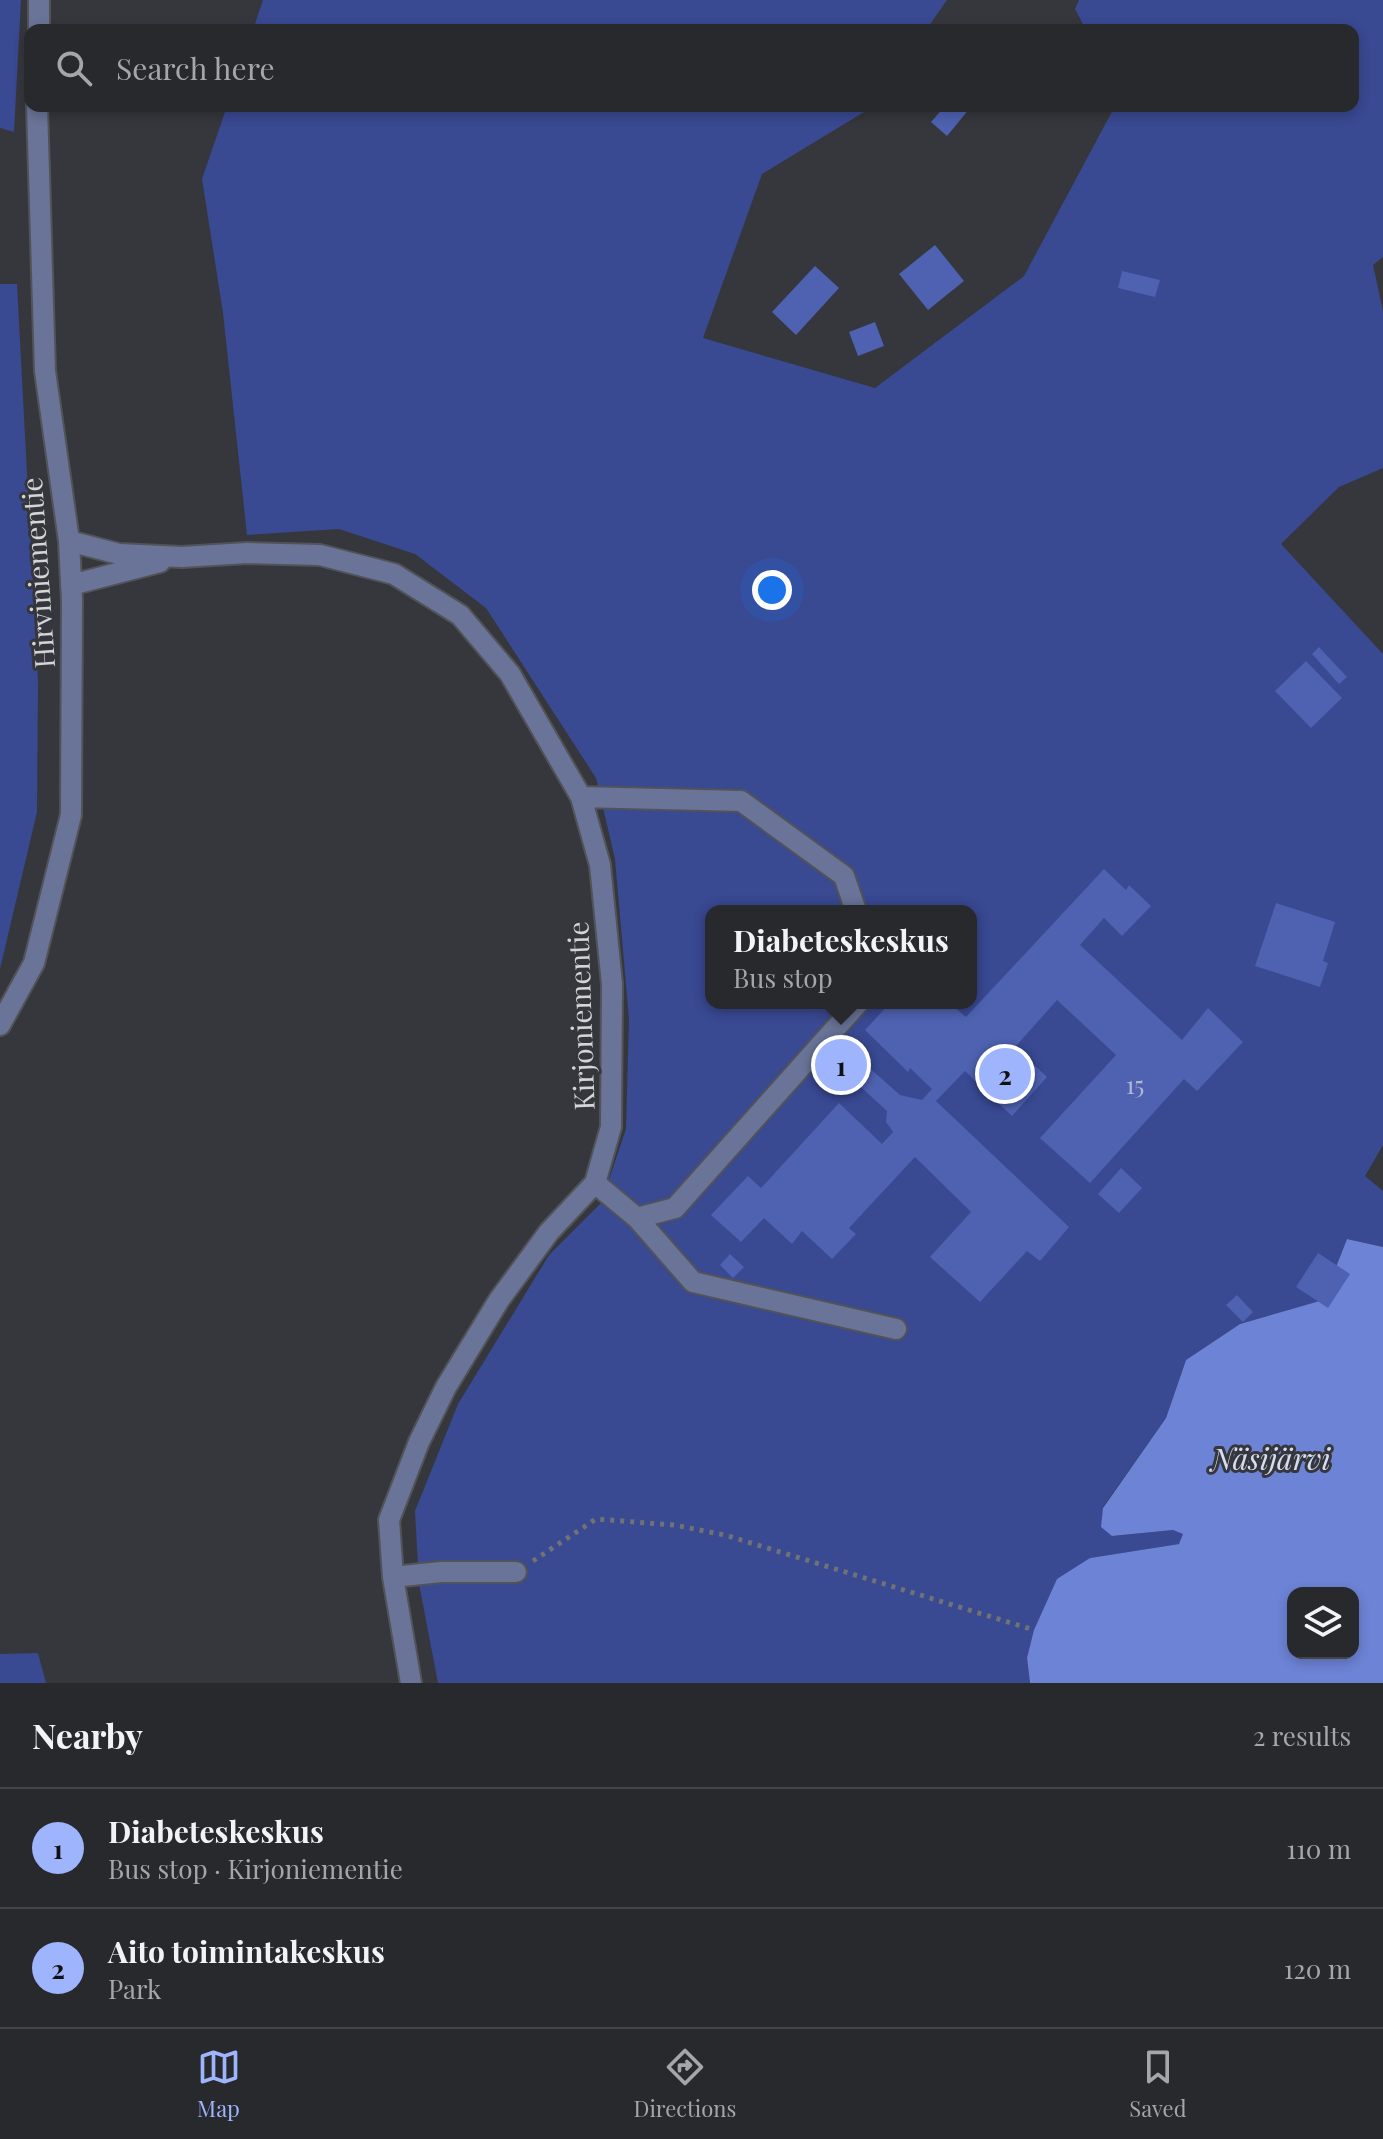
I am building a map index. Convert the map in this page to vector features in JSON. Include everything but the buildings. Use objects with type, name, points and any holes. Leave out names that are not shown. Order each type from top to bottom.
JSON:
[{"type":"street","points":[[39,0],[39,24]]},
{"type":"street","name":"Hirviniementie","points":[[0,1025],[34,963],[71,815],[69,541],[45,371],[37,112]]},
{"type":"street","name":"Kirjoniementie","points":[[69,541],[119,554],[182,557],[247,553],[320,555],[394,574],[460,615],[500,662],[510,674],[581,797],[600,865],[612,984],[611,1127],[595,1183],[540,1244],[499,1300],[446,1387],[419,1442],[389,1520],[393,1577],[411,1683]]},
{"type":"street","name":"Kirjoniementie","points":[[71,585],[182,557]]},
{"type":"street","points":[[581,797],[741,801],[844,876],[854,905]]},
{"type":"street","points":[[637,1218],[675,1208],[853,1009]]},
{"type":"street","points":[[595,1183],[637,1218],[693,1282],[896,1329]]},
{"type":"street","points":[[393,1577],[441,1572],[516,1572]]},
{"type":"path","points":[[516,1572],[596,1519],[674,1525],[725,1535],[1034,1630]]},
{"type":"shaded area","points":[[0,0],[21,0],[14,132],[0,128]]},
{"type":"shaded area","points":[[263,0],[947,0],[930,24],[255,24]]},
{"type":"shaded area","points":[[1079,0],[1383,0],[1383,257],[1373,265],[1383,311],[1383,468],[1339,487],[1281,544],[1383,654],[1383,1145],[1365,1176],[1383,1191],[1383,1247],[1347,1239],[1323,1300],[1240,1324],[1186,1360],[1166,1418],[1103,1507],[1113,1536],[1173,1530],[1184,1534],[1179,1544],[1090,1558],[1027,1658],[1030,1683],[438,1683],[419,1584],[415,1511],[458,1404],[549,1255],[601,1203],[626,1129],[629,1019],[615,859],[596,778],[486,608],[415,554],[339,529],[247,535],[223,313],[202,179],[225,112],[864,112],[762,174],[703,338],[875,388],[1024,276],[1112,112],[1359,112],[1359,24],[1083,24],[1075,9]]},
{"type":"shaded area","points":[[0,284],[17,284],[38,681],[37,812],[0,969]]},
{"type":"shaded area","points":[[38,1653],[46,1683],[0,1683],[0,1654]]},
{"type":"water","name":"Näsijärvi","points":[[1347,1239],[1383,1247],[1383,1683],[1030,1683],[1027,1658],[1034,1630],[1057,1579],[1090,1558],[1179,1544],[1183,1534],[1173,1530],[1112,1536],[1101,1527],[1103,1508],[1166,1418],[1186,1360],[1240,1324],[1323,1300]]},
{"type":"place","name":"Diabeteskeskus","points":[[841,1065]]},
{"type":"place","name":"Aito toimintakeskus","points":[[1005,1074]]}]
